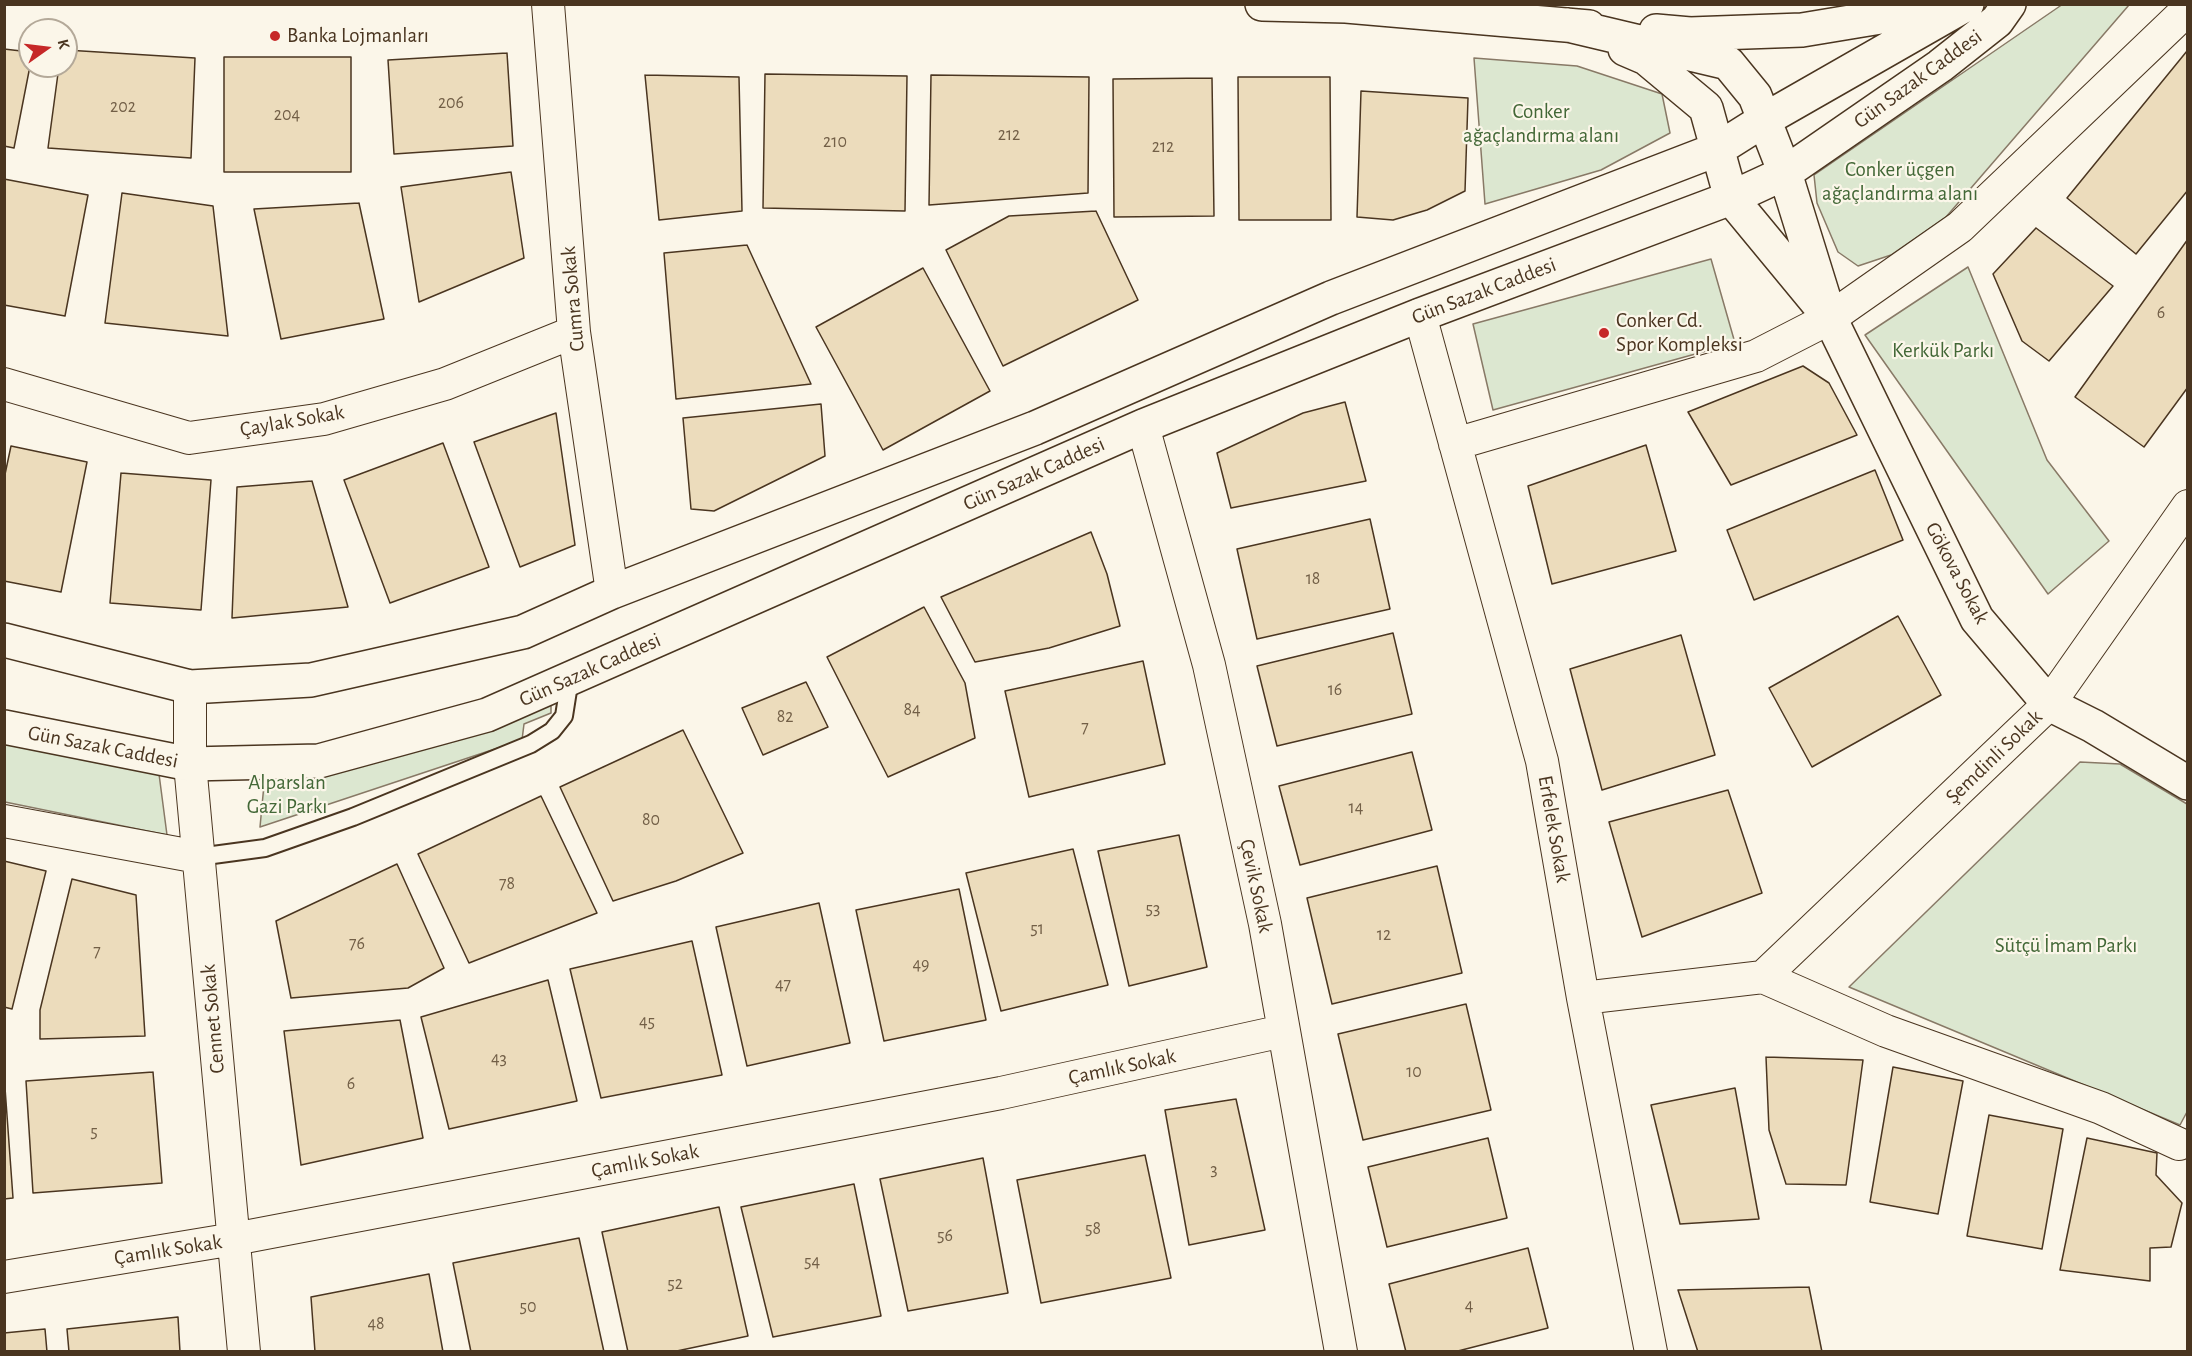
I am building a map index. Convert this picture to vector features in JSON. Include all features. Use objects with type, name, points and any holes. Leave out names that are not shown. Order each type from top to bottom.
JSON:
[{"type":"main road","points":[[1262,4],[1347,5],[1690,34],[1802,30],[1923,10],[1938,4]]},
{"type":"main road","name":"Gün Sazak Caddesi","points":[[4,640],[190,687],[322,678],[523,632],[612,592],[1035,428],[1331,298],[1719,149],[1764,120],[1967,4]]},
{"type":"main road","name":"Gün Sazak Caddesi","points":[[4,728],[190,764],[319,761],[488,715],[1143,426],[1420,315],[1731,198],[1785,173],[1940,66],[1997,21],[2009,4]]},
{"type":"main road","points":[[1568,25],[1728,63],[1755,96],[1785,173],[1830,318]]},
{"type":"main road","points":[[1568,25],[1646,58],[1706,108],[1731,198],[1830,318]]},
{"type":"main road","name":"Gökova Sokak","points":[[1830,318],[1977,619],[2049,704],[2093,726],[2187,783]]},
{"type":"street","name":"Cumra Sokak","points":[[548,4],[574,332],[612,592]]},
{"type":"street","points":[[1455,444],[1756,356],[1830,318],[1960,227],[2187,9]]},
{"type":"street","name":"Erfelek Sokak","points":[[1420,315],[1542,761],[1583,998],[1651,1352]]},
{"type":"street","name":"Çaylak Sokak","points":[[4,384],[189,438],[324,419],[445,384],[574,332]]},
{"type":"street","name":"Çevik Sokak","points":[[1143,426],[1209,665],[1265,924],[1341,1352]]},
{"type":"street","name":"Şemdinli Sokak","points":[[1763,977],[2049,704],[2187,506]]},
{"type":"street","name":"Cennet Sokak","points":[[190,687],[190,764],[244,1352]]},
{"type":"street","points":[[4,821],[198,857]]},
{"type":"street","points":[[1583,998],[1763,977],[1886,1031],[2101,1108],[2179,1144]]},
{"type":"street","name":"Çamlık Sokak","points":[[4,1277],[234,1239],[1001,1093],[1283,1031]]},
{"type":"lane","points":[[198,857],[265,848],[352,817],[531,744],[552,730],[564,716],[570,678]]},
{"type":"green space","name":"Conker üçgen ağaçlandırma alanı","points":[[2063,4],[2129,5],[1946,217],[1891,255],[1858,266],[1838,252],[1817,203],[1814,175]]},
{"type":"green space","name":"Conker ağaçlandırma alanı","points":[[1474,58],[1577,66],[1662,94],[1670,133],[1601,170],[1485,204]]},
{"type":"green space","name":"Conker Cd. Spor Kompleksi","points":[[1711,259],[1735,343],[1493,410],[1473,324]]},
{"type":"green space","name":"Kerkük Parkı","points":[[1968,267],[2047,460],[2109,541],[2048,594],[1865,335]]},
{"type":"green space","name":"Alparslan Gazi Parkı","points":[[551,703],[551,713],[524,724],[522,740],[260,827],[265,774]]},
{"type":"green space","points":[[4,742],[159,774],[167,835],[5,802]]},
{"type":"green space","name":"Sütçü İmam Parkı","points":[[2080,762],[2120,764],[2187,804],[2188,1110],[2180,1125],[1849,987]]},
{"type":"building","points":[[4,49],[18,51],[18,78],[28,78],[14,148],[4,146]]},
{"type":"building","points":[[78,51],[195,58],[191,158],[48,148],[57,78],[78,78]]},
{"type":"building","points":[[2187,51],[2188,190],[2136,254],[2067,198]]},
{"type":"building","points":[[507,53],[513,146],[394,154],[388,60]]},
{"type":"building","points":[[224,57],[351,57],[351,172],[224,172]]},
{"type":"building","points":[[765,74],[907,76],[905,211],[763,208]]},
{"type":"building","points":[[645,75],[739,77],[742,211],[659,220]]},
{"type":"building","points":[[931,75],[1089,77],[1088,193],[929,205]]},
{"type":"building","points":[[1238,77],[1330,77],[1331,220],[1239,220]]},
{"type":"building","points":[[1212,78],[1214,216],[1114,217],[1113,79]]},
{"type":"building","points":[[1361,91],[1468,98],[1465,191],[1427,210],[1393,220],[1357,217]]},
{"type":"building","points":[[511,172],[524,258],[419,302],[401,187]]},
{"type":"building","points":[[4,179],[88,195],[65,316],[4,305]]},
{"type":"building","points":[[122,193],[213,206],[228,336],[105,323]]},
{"type":"building","points":[[359,203],[384,319],[281,339],[254,209]]},
{"type":"building","points":[[1096,211],[1138,300],[1003,366],[946,250],[1009,216]]},
{"type":"building","points":[[2036,228],[2113,286],[2049,361],[2022,341],[1993,274]]},
{"type":"building","points":[[2188,239],[2188,387],[2144,447],[2075,397]]},
{"type":"building","points":[[747,245],[811,384],[676,399],[664,253]]},
{"type":"building","points":[[923,268],[990,391],[883,450],[816,327]]},
{"type":"building","points":[[1803,366],[1829,383],[1857,435],[1731,485],[1688,412]]},
{"type":"building","points":[[1345,402],[1366,481],[1231,508],[1217,453],[1303,413]]},
{"type":"building","points":[[821,404],[825,456],[714,511],[691,509],[683,418]]},
{"type":"building","points":[[556,413],[575,545],[520,567],[474,442]]},
{"type":"building","points":[[443,443],[489,567],[390,603],[344,480]]},
{"type":"building","points":[[1646,445],[1676,551],[1552,584],[1528,486]]},
{"type":"building","points":[[11,446],[87,462],[61,592],[4,581],[4,479]]},
{"type":"building","points":[[1875,470],[1903,540],[1754,600],[1727,530]]},
{"type":"building","points":[[121,473],[211,480],[201,610],[110,603]]},
{"type":"building","points":[[312,481],[348,607],[232,618],[237,487]]},
{"type":"building","points":[[1370,519],[1390,609],[1257,639],[1237,549]]},
{"type":"building","points":[[1091,532],[1107,574],[1120,626],[1049,648],[975,662],[941,597]]},
{"type":"building","points":[[924,607],[965,683],[975,738],[888,777],[827,657]]},
{"type":"building","points":[[1898,616],[1941,695],[1812,767],[1769,688]]},
{"type":"building","points":[[1393,633],[1412,714],[1277,746],[1257,666]]},
{"type":"building","points":[[1681,635],[1715,755],[1602,790],[1570,669]]},
{"type":"building","points":[[1143,661],[1165,764],[1029,797],[1005,691]]},
{"type":"building","points":[[806,682],[828,727],[763,755],[742,708]]},
{"type":"building","points":[[683,730],[743,853],[676,881],[613,901],[560,787]]},
{"type":"building","points":[[1412,752],[1432,830],[1300,865],[1279,786]]},
{"type":"building","points":[[1728,790],[1762,893],[1642,937],[1609,822]]},
{"type":"building","points":[[541,796],[597,913],[469,963],[418,854]]},
{"type":"building","points":[[1179,835],[1207,967],[1129,986],[1098,851]]},
{"type":"building","points":[[1073,849],[1108,985],[1001,1011],[966,873]]},
{"type":"building","points":[[4,861],[46,871],[12,1009],[4,1007]]},
{"type":"building","points":[[397,864],[444,968],[408,988],[291,998],[276,921]]},
{"type":"building","points":[[1437,866],[1462,973],[1332,1004],[1307,898]]},
{"type":"building","points":[[72,879],[136,895],[145,1036],[40,1039],[40,1010]]},
{"type":"building","points":[[959,889],[986,1020],[884,1041],[856,910]]},
{"type":"building","points":[[819,903],[850,1043],[747,1066],[716,927]]},
{"type":"building","points":[[692,941],[722,1075],[601,1098],[570,969]]},
{"type":"building","points":[[548,980],[577,1101],[449,1129],[421,1017]]},
{"type":"building","points":[[1466,1004],[1491,1110],[1363,1140],[1338,1034]]},
{"type":"building","points":[[400,1020],[423,1138],[301,1165],[284,1031]]},
{"type":"building","points":[[1766,1057],[1863,1060],[1846,1185],[1786,1184],[1769,1130]]},
{"type":"building","points":[[1893,1067],[1963,1081],[1938,1214],[1870,1202]]},
{"type":"building","points":[[153,1072],[162,1183],[33,1193],[26,1081]]},
{"type":"building","points":[[4,1074],[13,1198],[4,1199]]},
{"type":"building","points":[[1735,1088],[1759,1219],[1680,1224],[1651,1105]]},
{"type":"building","points":[[1236,1099],[1265,1230],[1189,1245],[1165,1110]]},
{"type":"building","points":[[1989,1115],[2063,1129],[2042,1249],[1967,1236]]},
{"type":"building","points":[[1488,1138],[1507,1218],[1387,1247],[1368,1167]]},
{"type":"building","points":[[2087,1138],[2157,1153],[2156,1175],[2182,1203],[2171,1247],[2150,1248],[2150,1281],[2060,1270]]},
{"type":"building","points":[[1145,1155],[1171,1278],[1041,1303],[1017,1180]]},
{"type":"building","points":[[983,1158],[1008,1293],[908,1311],[880,1179]]},
{"type":"building","points":[[854,1184],[881,1316],[773,1337],[741,1207]]},
{"type":"building","points":[[719,1207],[748,1336],[672,1352],[628,1352],[602,1232]]},
{"type":"building","points":[[579,1238],[604,1352],[471,1352],[453,1263]]},
{"type":"building","points":[[1528,1248],[1548,1328],[1454,1352],[1406,1352],[1389,1284]]},
{"type":"building","points":[[429,1274],[443,1352],[315,1352],[311,1297]]},
{"type":"building","points":[[1809,1287],[1822,1352],[1698,1352],[1678,1290]]},
{"type":"building","points":[[178,1317],[180,1352],[69,1352],[67,1329]]},
{"type":"building","points":[[45,1329],[47,1352],[4,1352],[4,1333]]},
{"type":"place","name":"Banka Lojmanları","points":[[275,36]]},
{"type":"place","name":"Conker Cd. Spor Kompleksi","points":[[1604,333]]}]
